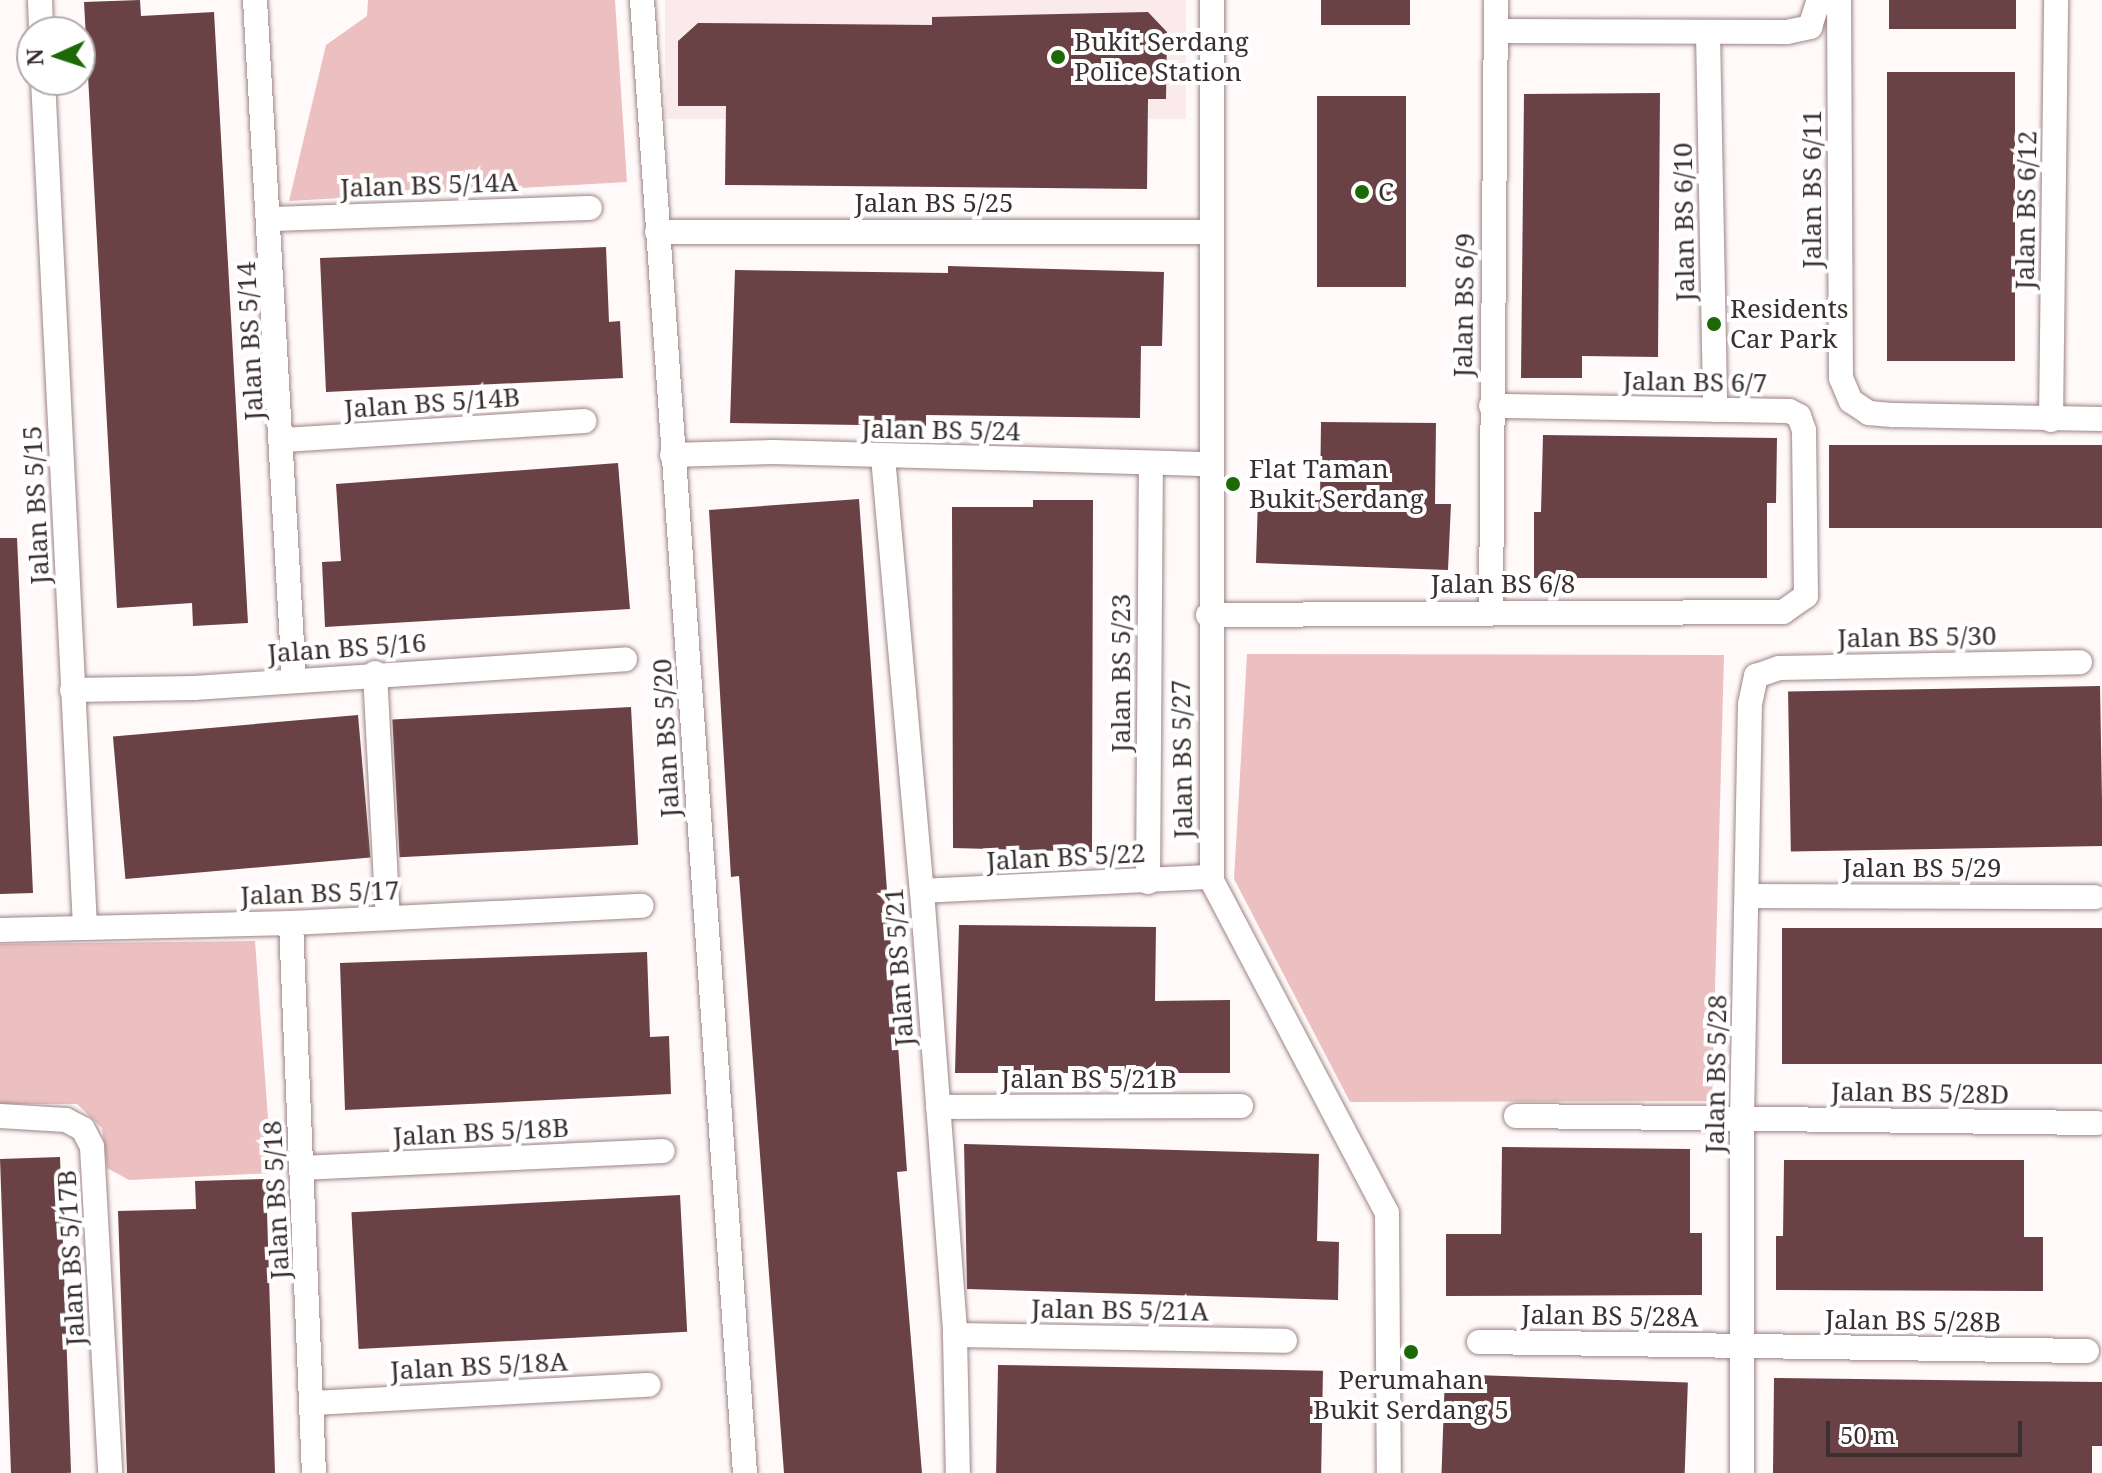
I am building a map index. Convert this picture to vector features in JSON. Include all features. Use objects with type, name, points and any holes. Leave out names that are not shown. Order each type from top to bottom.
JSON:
[{"type":"street","name":"Jalan BS 5/14","points":[[255,0],[284,440],[294,678]]},
{"type":"street","name":"Jalan BS 5/20","points":[[642,0],[745,1473]]},
{"type":"street","name":"Jalan BS 5/27","points":[[1212,0],[1208,464],[1211,877],[1386,1209],[1389,1473]]},
{"type":"street","name":"Jalan BS 6/9","points":[[1491,611],[1496,0]]},
{"type":"street","points":[[1497,31],[1800,31],[1817,16],[1819,0]]},
{"type":"street","name":"Jalan BS 6/11","points":[[1839,0],[1841,378],[1851,401],[1869,413],[2051,420]]},
{"type":"street","name":"Jalan BS 6/12","points":[[2051,420],[2056,0]]},
{"type":"street","name":"Jalan BS 6/10","points":[[1708,33],[1715,410]]},
{"type":"street","name":"Jalan BS 5/15","points":[[44,96],[85,928]]},
{"type":"street","name":"Jalan BS 5/14A","points":[[271,219],[590,208]]},
{"type":"street","name":"Jalan BS 5/25","points":[[657,232],[1211,232]]},
{"type":"street","name":"Jalan BS 6/7","points":[[1491,406],[1789,411],[1799,416],[1804,430],[1806,596],[1795,606]]},
{"type":"street","points":[[2051,420],[2102,419]]},
{"type":"street","name":"Jalan BS 5/14B","points":[[284,440],[584,421]]},
{"type":"street","name":"Jalan BS 5/24","points":[[672,455],[1208,464]]},
{"type":"street","name":"Jalan BS 5/21","points":[[883,457],[922,891],[955,1335],[958,1473]]},
{"type":"street","name":"Jalan BS 5/23","points":[[1148,882],[1151,465]]},
{"type":"street","name":"Jalan BS 6/8","points":[[1208,615],[1491,611],[1783,612],[1795,606]]},
{"type":"street","name":"Jalan BS 5/16","points":[[72,690],[194,688],[294,678],[625,659]]},
{"type":"street","name":"Jalan BS 5/30","points":[[1756,676],[1779,668],[2080,662]]},
{"type":"street","points":[[375,673],[388,918]]},
{"type":"street","name":"Jalan BS 5/28","points":[[1742,1473],[1739,1346],[1742,1119],[1749,896],[1750,704],[1756,676]]},
{"type":"street","name":"Jalan BS 5/22","points":[[922,891],[1211,877]]},
{"type":"street","name":"Jalan BS 5/29","points":[[1749,896],[2095,897]]},
{"type":"street","name":"Jalan BS 5/17","points":[[0,930],[291,923],[642,906]]},
{"type":"street","name":"Jalan BS 5/18","points":[[291,923],[314,1473]]},
{"type":"street","name":"Jalan BS 5/21B","points":[[938,1107],[1241,1106]]},
{"type":"street","name":"Jalan BS 5/17B","points":[[0,1116],[66,1120],[83,1129],[92,1147],[110,1473]]},
{"type":"street","name":"Jalan BS 5/28D","points":[[1516,1116],[2097,1123]]},
{"type":"street","name":"Jalan BS 5/18B","points":[[302,1168],[663,1151]]},
{"type":"street","name":"Jalan BS 5/21A","points":[[955,1335],[1285,1341]]},
{"type":"street","name":"Jalan BS 5/28A","points":[[1479,1342],[1739,1346]]},
{"type":"street","name":"Jalan BS 5/28B","points":[[1739,1346],[2087,1351]]},
{"type":"street","name":"Jalan BS 5/18A","points":[[312,1403],[649,1385]]},
{"type":"shaded area","points":[[368,0],[615,0],[627,182],[289,201],[326,45],[367,16]]},
{"type":"shaded area","points":[[665,0],[1186,0],[1186,119],[665,119]]},
{"type":"shaded area","points":[[1247,654],[1724,655],[1712,1101],[1350,1102],[1234,879]]},
{"type":"shaded area","points":[[255,941],[272,1173],[129,1180],[107,1168],[102,1128],[77,1104],[0,1104],[0,944]]},
{"type":"building","points":[[140,0],[141,16],[214,12],[248,623],[193,626],[192,603],[117,608],[89,96],[96,96],[96,16],[85,16],[84,2]]},
{"type":"building","points":[[1321,0],[1410,0],[1410,25],[1321,25]]},
{"type":"building","points":[[1889,0],[2016,0],[2016,29],[1889,29]]},
{"type":"building","points":[[1148,12],[1167,32],[1166,99],[1148,99],[1147,189],[725,185],[726,106],[678,106],[678,41],[698,23],[932,25],[932,17]]},
{"type":"building","points":[[1887,72],[2015,72],[2015,361],[1887,361]]},
{"type":"building","points":[[1660,93],[1658,357],[1582,356],[1582,378],[1521,378],[1524,94]]},
{"type":"building","name":"C","points":[[1317,96],[1406,96],[1406,287],[1317,287]]},
{"type":"building","points":[[606,247],[609,322],[620,321],[623,378],[326,392],[320,258]]},
{"type":"building","points":[[948,266],[1164,272],[1162,346],[1141,346],[1140,418],[926,415],[926,426],[730,423],[735,270],[948,273]]},
{"type":"building","points":[[1321,422],[1436,423],[1435,504],[1451,504],[1448,570],[1256,563],[1258,498],[1320,500]]},
{"type":"building","points":[[1543,435],[1777,438],[1776,503],[1767,503],[1767,578],[1534,578],[1534,512],[1541,512]]},
{"type":"building","points":[[1829,445],[2102,445],[2102,528],[1829,528]]},
{"type":"building","points":[[618,463],[630,609],[325,627],[322,562],[341,561],[336,484]]},
{"type":"building","points":[[859,499],[907,1171],[897,1172],[922,1473],[784,1473],[739,876],[731,877],[709,510]]},
{"type":"building","points":[[1033,500],[1093,500],[1092,852],[953,848],[952,507],[1033,507]]},
{"type":"building","points":[[0,538],[17,538],[33,893],[0,894]]},
{"type":"building","points":[[2100,686],[2102,846],[1791,851],[1788,691]]},
{"type":"building","points":[[631,707],[638,845],[400,857],[392,720]]},
{"type":"building","points":[[358,715],[370,857],[125,879],[113,736]]},
{"type":"building","points":[[959,925],[1156,927],[1155,1001],[1230,1000],[1230,1073],[955,1073]]},
{"type":"building","points":[[1782,928],[2102,928],[2102,1064],[1782,1064]]},
{"type":"building","points":[[647,952],[650,1037],[669,1036],[671,1094],[345,1110],[340,963]]},
{"type":"building","points":[[964,1144],[1319,1154],[1317,1241],[1339,1242],[1338,1300],[967,1289]]},
{"type":"building","points":[[1502,1147],[1690,1149],[1690,1233],[1702,1233],[1702,1295],[1446,1296],[1446,1234],[1501,1234]]},
{"type":"building","points":[[60,1157],[71,1473],[11,1473],[0,1159]]},
{"type":"building","points":[[1784,1160],[2024,1160],[2024,1237],[2043,1237],[2043,1291],[1776,1290],[1776,1236],[1783,1236]]},
{"type":"building","points":[[266,1179],[275,1473],[127,1473],[118,1211],[196,1209],[195,1181]]},
{"type":"building","points":[[680,1195],[687,1332],[359,1349],[351,1212]]},
{"type":"building","points":[[998,1365],[1323,1371],[1321,1473],[996,1473]]},
{"type":"building","points":[[1445,1374],[1688,1382],[1685,1473],[1442,1473]]},
{"type":"building","points":[[1774,1378],[2102,1382],[2102,1446],[2092,1446],[2092,1473],[1773,1473]]},
{"type":"place","name":"Bukit Serdang Police Station","points":[[1058,57]]},
{"type":"place","name":"C","points":[[1362,192]]},
{"type":"place","name":"Residents Car Park","points":[[1714,324]]},
{"type":"place","name":"Flat Taman Bukit Serdang","points":[[1233,484]]},
{"type":"place","name":"Perumahan Bukit Serdang 5","points":[[1411,1352]]}]
